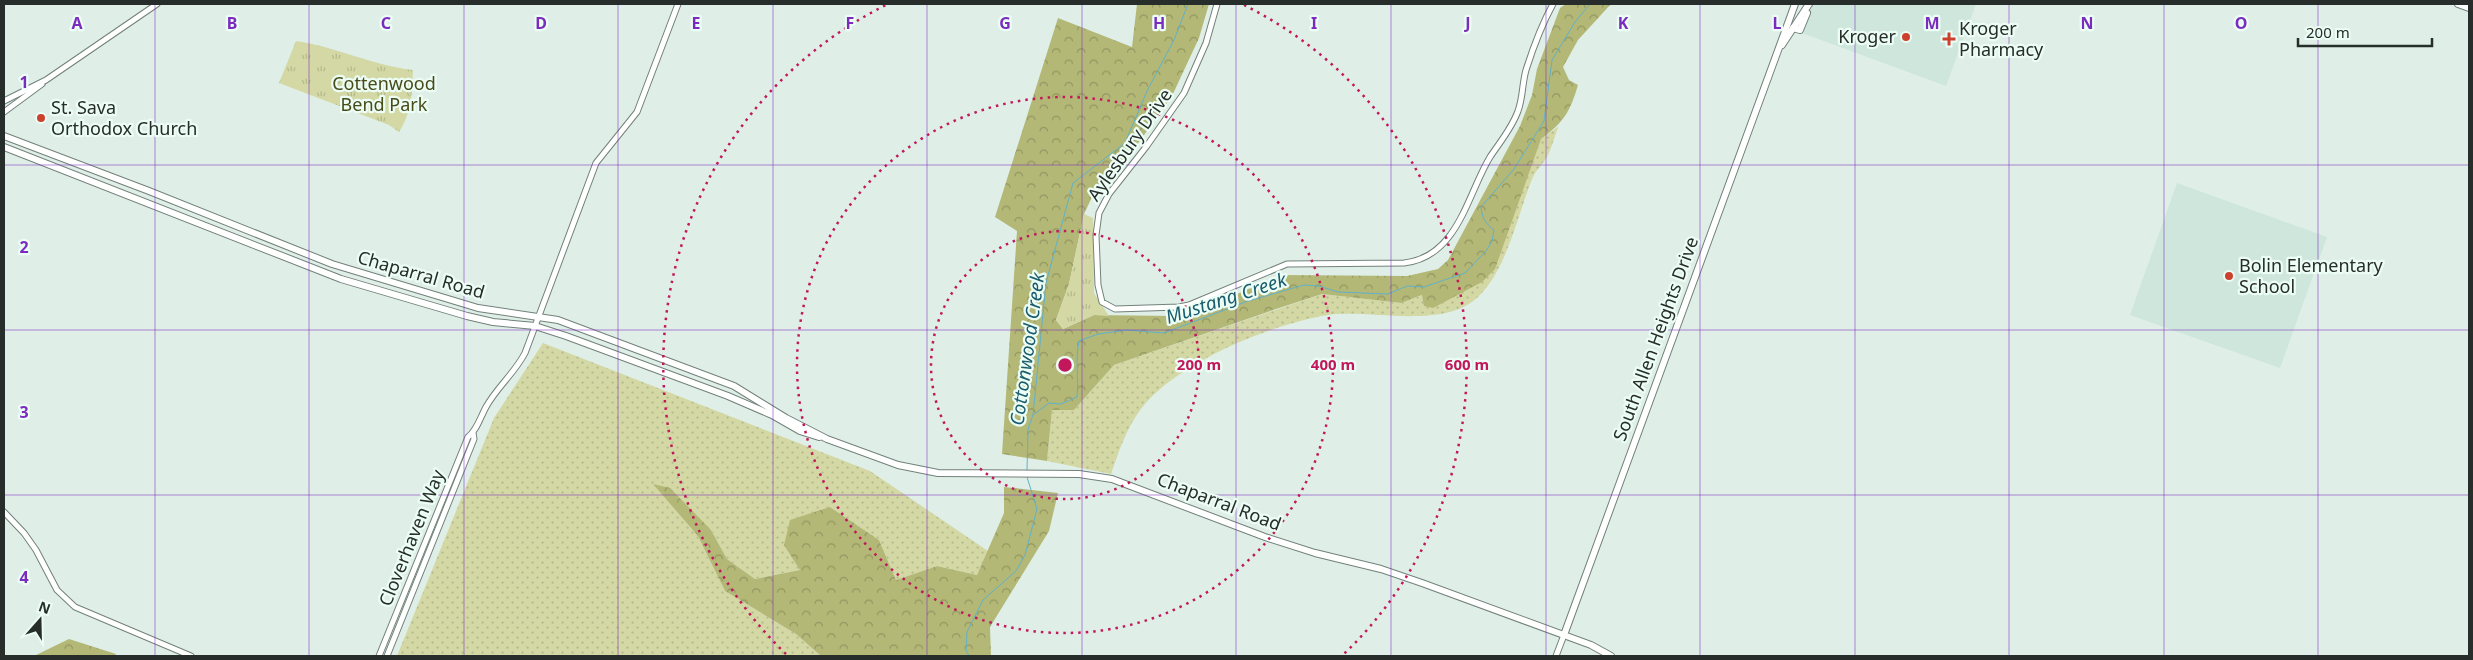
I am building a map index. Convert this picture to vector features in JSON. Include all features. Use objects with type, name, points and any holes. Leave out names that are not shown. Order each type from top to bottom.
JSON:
[{"type":"main road","points":[[1794,28],[1792,22],[1796,4]]},
{"type":"main road","name":"South Allen Heights Drive","points":[[1564,635],[1796,4]]},
{"type":"main road","points":[[2458,4],[2469,8]]},
{"type":"main road","name":"South Allen Heights Drive","points":[[1777,52],[1808,6]]},
{"type":"main road","name":"Chaparral Road","points":[[4,136],[332,264],[487,310],[539,315],[558,320],[734,386],[799,425],[827,439]]},
{"type":"main road","name":"Chaparral Road","points":[[4,147],[318,271],[487,321],[535,326],[728,396],[772,415],[805,433],[914,469],[945,473],[1098,476],[1126,484],[1315,553],[1422,583],[1591,645],[1611,656]]},
{"type":"main road","points":[[145,202],[149,191]]},
{"type":"main road","points":[[422,303],[425,292]]},
{"type":"main road","name":"Chaparral Road","points":[[1591,645],[1604,656]]},
{"type":"street","points":[[4,101],[46,80],[157,4]]},
{"type":"street","name":"Cloverhaven Way","points":[[379,656],[468,437],[473,433],[490,400],[518,366],[535,326],[596,163],[637,112],[678,4]]},
{"type":"street","name":"Aylesbury Drive","points":[[1217,4],[1206,43],[1184,93],[1146,147],[1109,194],[1099,213],[1096,235],[1098,285],[1100,297],[1106,306],[1116,309],[1178,307],[1288,264],[1404,263],[1422,260],[1432,254],[1452,233],[1476,189],[1490,157],[1517,114],[1526,70],[1554,4]]},
{"type":"street","points":[[4,112],[34,92],[46,80]]},
{"type":"street","name":"Cloverhaven Way","points":[[387,656],[474,439],[473,433]]},
{"type":"street","points":[[4,512],[24,533],[36,550],[57,590],[76,607],[191,656]]},
{"type":"street","points":[[1556,656],[1564,635]]},
{"type":"shaded area","points":[[1813,4],[1976,4],[1946,86],[1802,33]]},
{"type":"shaded area","name":"Bolin Elementary School","points":[[2177,183],[2327,237],[2280,368],[2130,315]]},
{"type":"green space","points":[[1137,4],[1209,4],[1199,38],[1172,96],[1134,149],[1093,195],[1084,214],[1069,284],[1056,320],[1063,329],[1094,315],[1174,316],[1200,311],[1248,289],[1271,283],[1281,275],[1407,276],[1438,269],[1448,260],[1520,126],[1532,95],[1537,69],[1560,8],[1566,4],[1611,4],[1578,40],[1563,67],[1569,80],[1578,85],[1572,102],[1561,122],[1541,139],[1495,269],[1482,282],[1433,308],[1424,306],[1422,295],[1401,303],[1322,294],[1114,365],[1074,410],[1052,410],[1047,461],[1002,454],[1017,231],[995,217],[1058,18],[1132,47]]},
{"type":"green space","name":"Cottenwood Bend Park","points":[[296,41],[326,47],[398,68],[413,70],[409,110],[399,132],[389,125],[279,83]]},
{"type":"green space","points":[[1558,127],[1548,155],[1533,177],[1511,240],[1497,271],[1478,297],[1463,307],[1446,313],[1427,316],[1328,315],[1280,327],[1226,348],[1201,361],[1177,376],[1157,392],[1141,409],[1131,424],[1111,474],[1047,461],[1052,410],[1074,410],[1114,365],[1322,294],[1400,303],[1423,295],[1541,139]]},
{"type":"green space","points":[[1084,214],[1093,218],[1094,293],[1109,316],[1094,315],[1063,329],[1056,320],[1069,284]]},
{"type":"green space","points":[[543,343],[870,471],[988,551],[977,575],[937,566],[896,580],[879,540],[830,507],[800,570],[755,579],[727,559],[711,530],[654,484],[698,536],[725,591],[796,634],[821,656],[397,656],[494,418]]},
{"type":"green space","points":[[653,484],[670,488],[711,530],[727,559],[755,579],[800,570],[784,545],[790,520],[830,507],[879,540],[896,580],[937,566],[977,575],[1004,513],[1004,487],[1058,493],[1049,531],[990,627],[991,656],[821,656],[796,634],[725,591],[698,536]]},
{"type":"green space","points":[[69,639],[116,654],[115,656],[34,656]]},
{"type":"waterway","name":"Cottonwood Creek","points":[[1027,471],[1028,429],[1033,415],[1046,283],[1073,183],[1125,143],[1147,91],[1174,40],[1188,4]]},
{"type":"waterway","name":"Mustang Creek","points":[[1033,415],[1049,403],[1061,404],[1077,397],[1079,341],[1098,334],[1127,330],[1164,333],[1248,301],[1304,285],[1319,286],[1338,292],[1388,294],[1407,286],[1424,287],[1465,273],[1486,251],[1492,241],[1494,230],[1484,220],[1481,207],[1514,169],[1544,121],[1552,60],[1575,22],[1590,4]]},
{"type":"waterway","name":"Cottonwood Creek","points":[[969,656],[966,650],[967,632],[983,600],[1016,571],[1025,555],[1037,509],[1027,477]]},
{"type":"place","name":"Kroger","points":[[1906,37]]},
{"type":"place","name":"Kroger Pharmacy","points":[[1949,39]]},
{"type":"place","name":"St. Sava Orthodox Church","points":[[41,118]]},
{"type":"place","name":"Bolin Elementary School","points":[[2229,276]]}]
